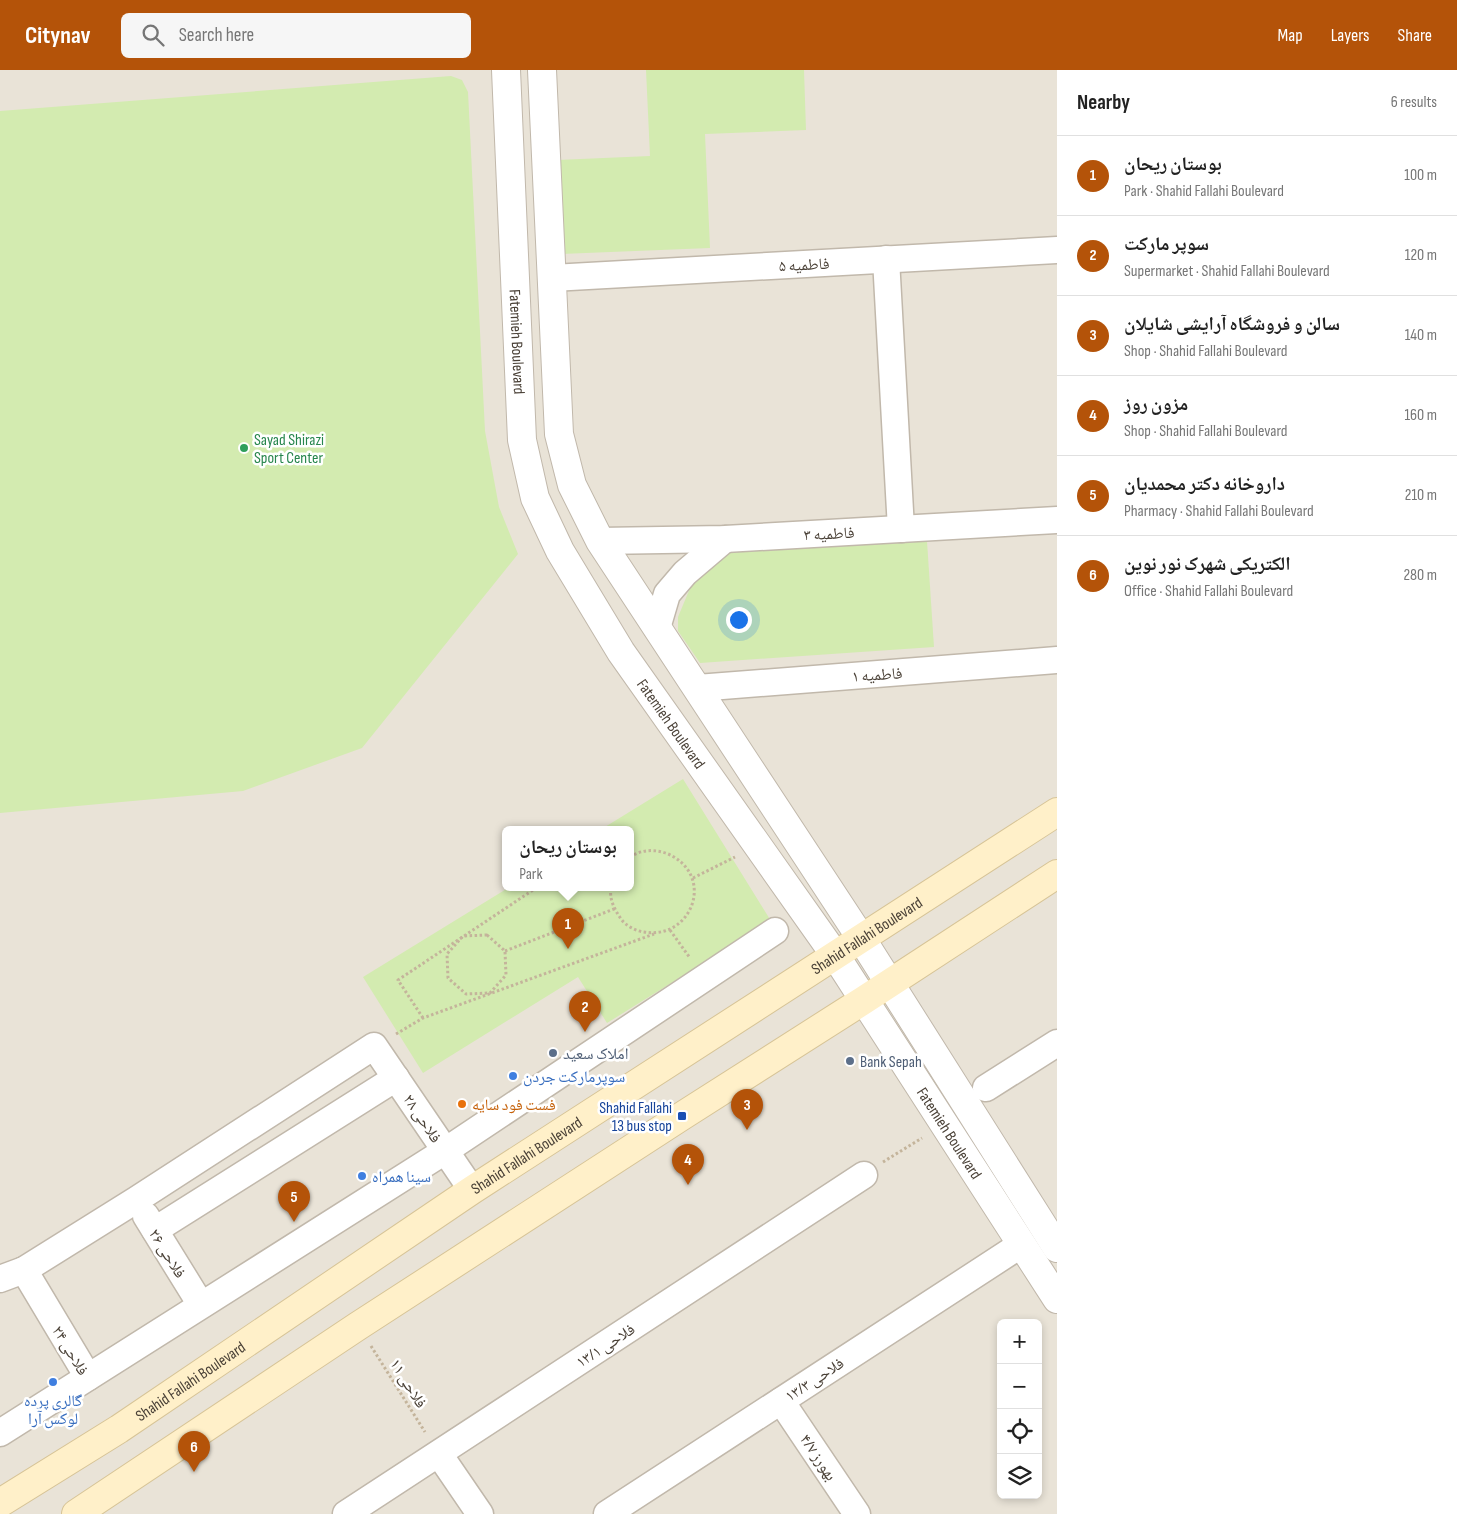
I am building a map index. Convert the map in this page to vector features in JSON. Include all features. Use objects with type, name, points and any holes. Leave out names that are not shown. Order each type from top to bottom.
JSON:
[{"type":"main road","name":"Shahid Fallahi Boulevard","points":[[0,1503],[118,1429],[472,1190],[1057,812]]},
{"type":"main road","points":[[76,1514],[358,1326],[1057,874]]},
{"type":"street","name":"Fatemieh Boulevard","points":[[506,70],[522,440],[536,498],[560,551],[621,652],[835,955],[1057,1298]]},
{"type":"street","name":"Fatemieh Boulevard","points":[[542,70],[559,434],[572,485],[600,541],[1053,1232]]},
{"type":"street","name":"فاطمیه ۵","points":[[552,278],[1057,250]]},
{"type":"street","points":[[886,259],[901,529]]},
{"type":"street","name":"فاطمیه ۳","points":[[600,541],[725,538],[1057,520]]},
{"type":"street","points":[[657,628],[667,594],[685,573],[725,538]]},
{"type":"street","name":"فاطمیه ۱","points":[[697,688],[1057,660]]},
{"type":"street","points":[[0,1433],[445,1151],[775,931]]},
{"type":"street","points":[[986,1088],[1057,1043]]},
{"type":"street","points":[[12,1274],[136,1200],[374,1046]]},
{"type":"street","name":"فلاحی ۲۸","points":[[374,1046],[472,1190]]},
{"type":"street","points":[[155,1230],[396,1078]]},
{"type":"street","name":"فلاحی ۱۳/۱","points":[[346,1514],[864,1175]]},
{"type":"street","name":"فلاحی ۲۶","points":[[136,1200],[201,1305]]},
{"type":"street","name":"فلاحی ۱۳/۳","points":[[607,1514],[1022,1244]]},
{"type":"street","name":"فلاحی ۲۴","points":[[12,1274],[88,1377]]},
{"type":"street","name":"بهورز ۴/۷","points":[[781,1400],[857,1514]]},
{"type":"street","points":[[439,1454],[480,1514]]},
{"type":"path","points":[[693,878],[758,846]]},
{"type":"path","points":[[374,1046],[423,1018],[654,934],[670,930],[683,921],[692,907],[695,891],[693,878],[682,862],[668,853],[652,850],[634,855]]},
{"type":"path","points":[[423,1018],[398,980],[531,891]]},
{"type":"path","points":[[610,891],[614,909],[624,923],[637,931],[654,934]]},
{"type":"path","points":[[505,951],[614,909]]},
{"type":"path","points":[[670,930],[704,978]]},
{"type":"path","points":[[487,935],[505,951],[506,975],[490,993],[466,994],[448,978],[447,954],[463,936],[487,935]]},
{"type":"path","points":[[864,1175],[944,1124]]},
{"type":"path","name":"فلاحی ۱۱","points":[[358,1326],[439,1454]]},
{"type":"shaded area","points":[[0,70],[1057,70],[1057,1514],[0,1514]]},
{"type":"green space","points":[[646,70],[804,70],[806,130],[705,134],[710,248],[561,254],[557,160],[650,156]]},
{"type":"green space","name":"Sayad Shirazi Sport Center","points":[[451,76],[462,80],[468,92],[485,431],[499,507],[518,554],[362,748],[243,791],[0,813],[0,111]]},
{"type":"green space","points":[[927,541],[934,647],[700,663],[678,631],[678,617],[696,575],[726,554],[751,547]]},
{"type":"green space","points":[[683,779],[771,921],[607,1023],[578,977],[423,1073],[363,977],[503,891],[634,891],[634,826],[607,826]]},
{"type":"place","name":"Sayad Shirazi Sport Center","points":[[244,448]]},
{"type":"place","name":"بوستان ریحان","points":[[568,949]]},
{"type":"place","name":"سوپر مارکت","points":[[585,1032]]},
{"type":"place","name":"املاک سعید","points":[[553,1053]]},
{"type":"place","name":"Bank Sepah","points":[[850,1061]]},
{"type":"place","name":"سوپرمارکت جردن","points":[[513,1076]]},
{"type":"place","name":"فست فود سایه","points":[[462,1104]]},
{"type":"place","name":"Shahid Fallahi 13 bus stop","points":[[682,1116]]},
{"type":"place","name":"سالن و فروشگاه آرایشی شایلان","points":[[747,1130]]},
{"type":"place","name":"سینا همراه","points":[[362,1176]]},
{"type":"place","name":"مزون روز","points":[[688,1185]]},
{"type":"place","name":"داروخانه دکتر محمدیان","points":[[294,1222]]},
{"type":"place","name":"گالری پرده لوکس آرا","points":[[53,1382]]},
{"type":"place","name":"الکتریکی شهرک نور نوین","points":[[194,1472]]}]
